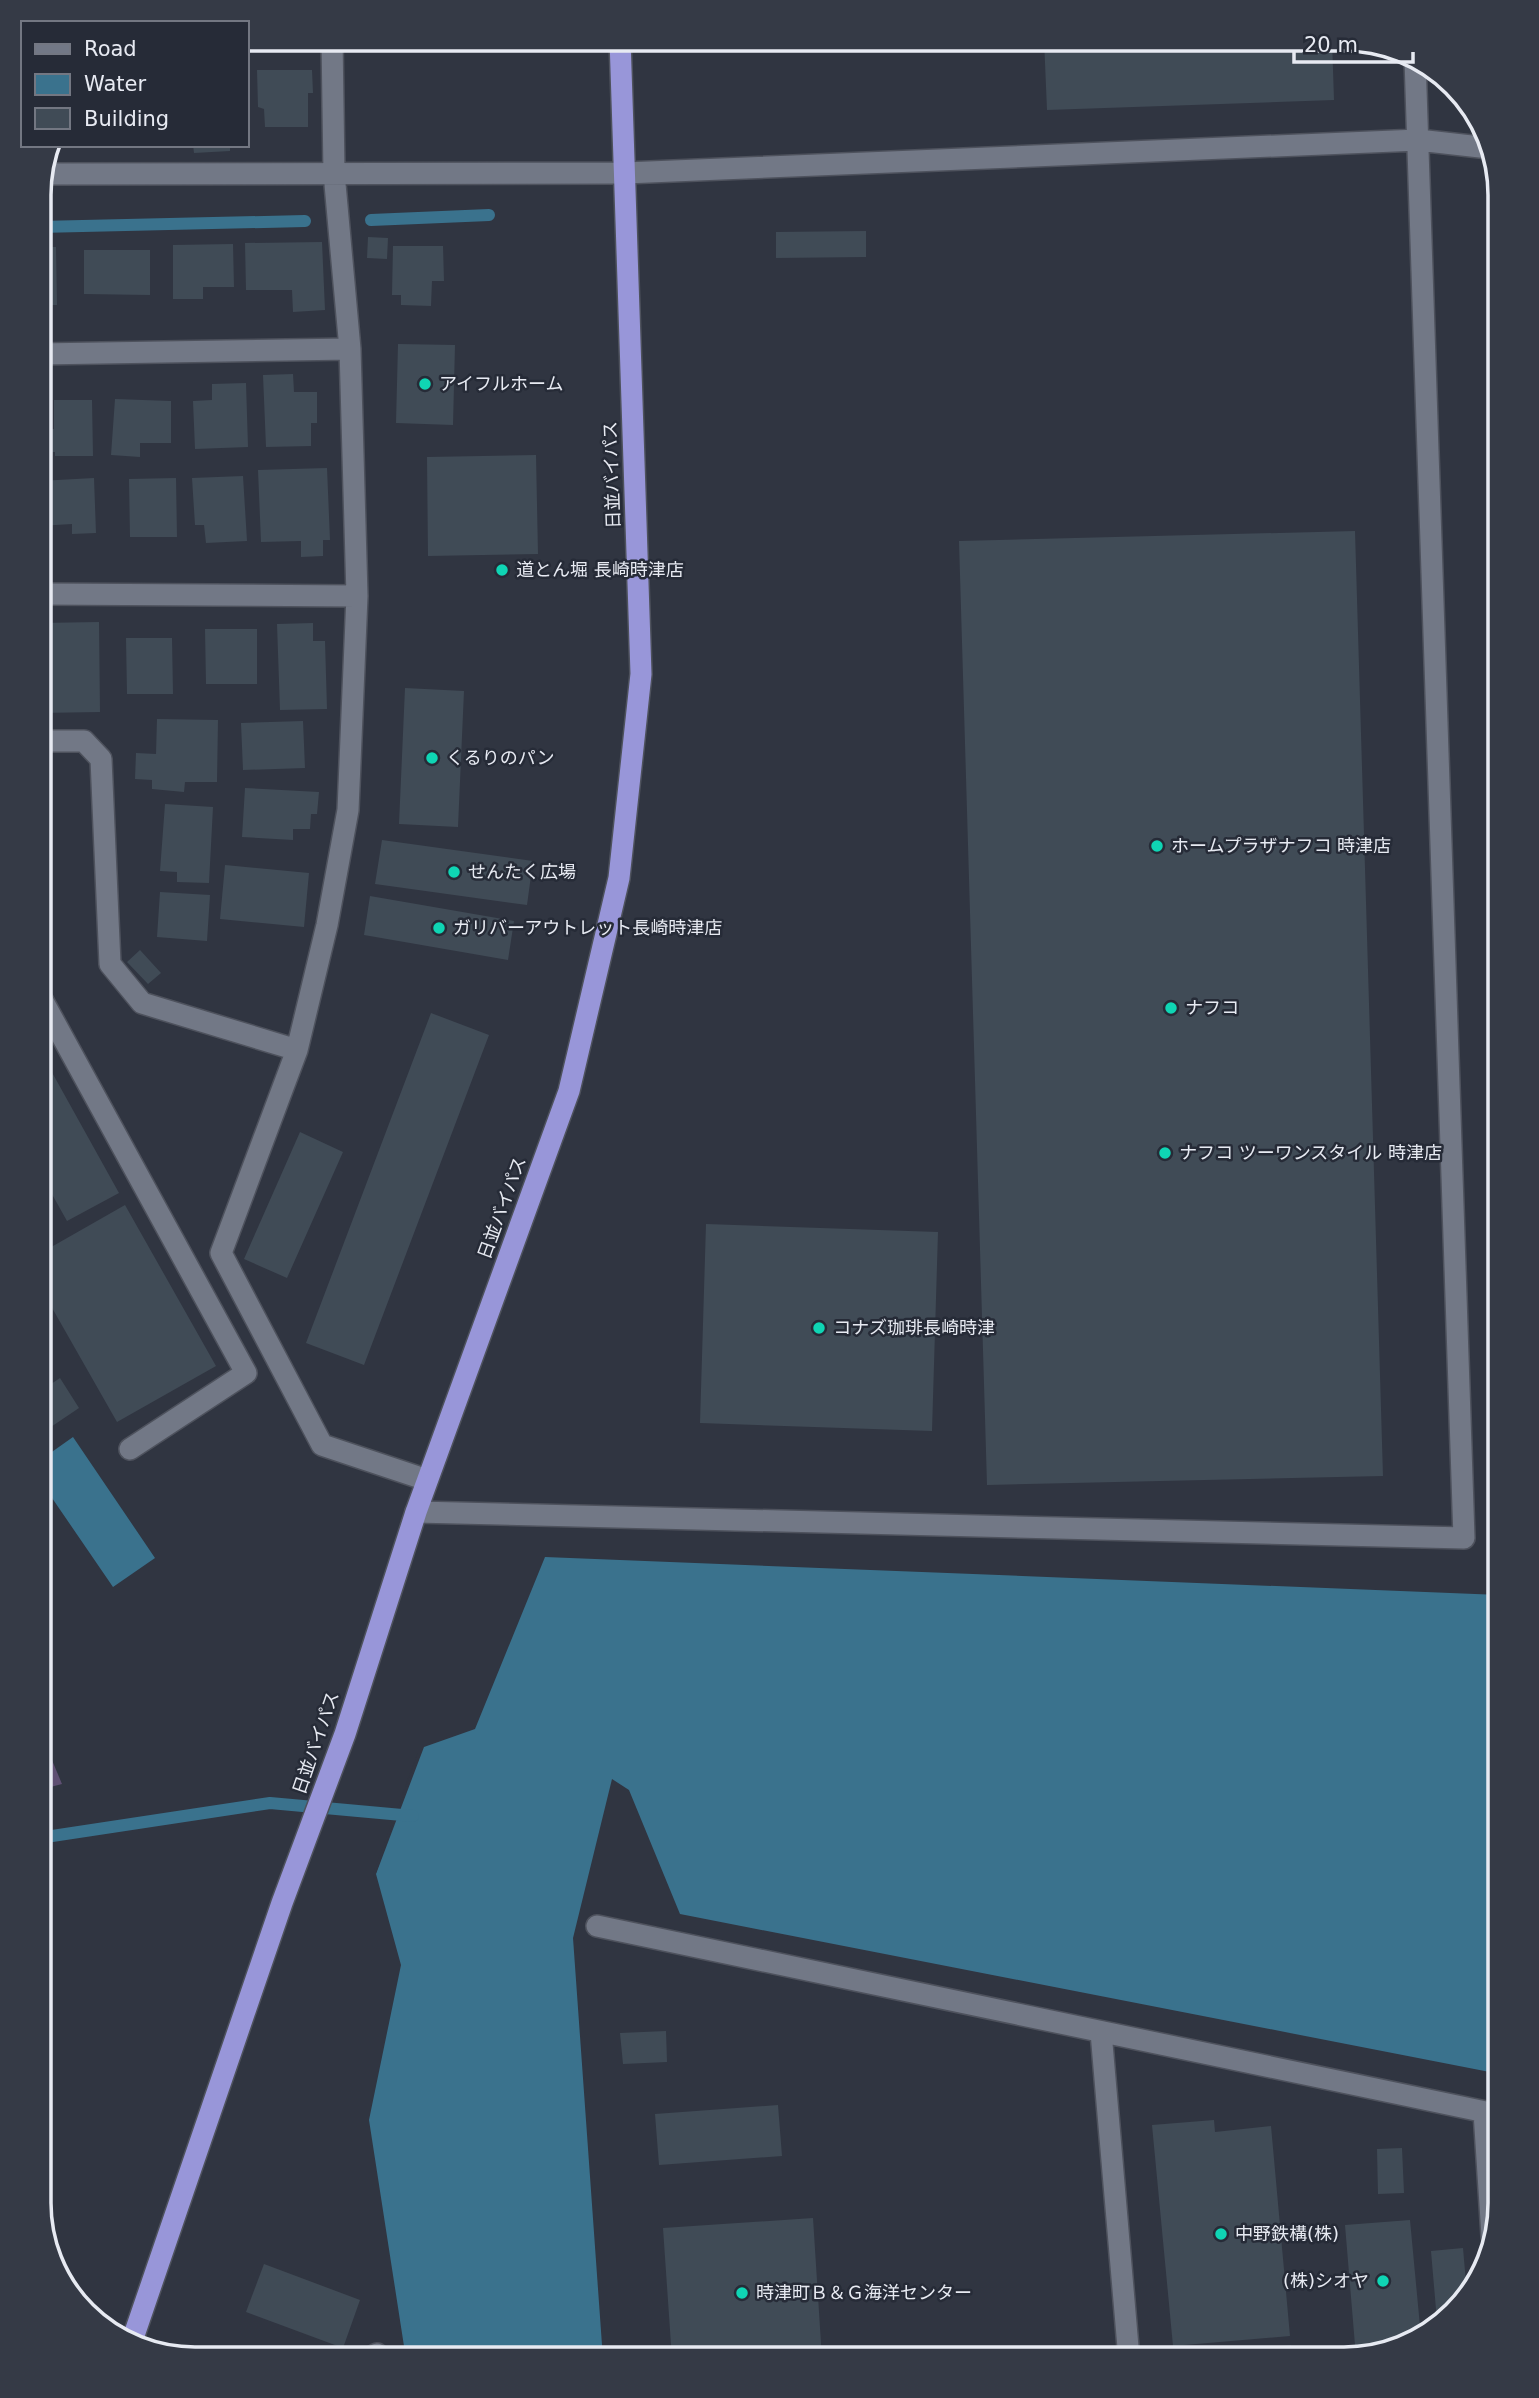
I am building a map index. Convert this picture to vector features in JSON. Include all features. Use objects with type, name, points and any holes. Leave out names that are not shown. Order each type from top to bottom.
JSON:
[{"type":"highway","name":"日並バイパス","points":[[135,2334],[282,1903],[345,1734],[427,1480],[569,1091],[620,878],[641,674],[620,51]]},
{"type":"street","points":[[332,51],[334,173],[350,349],[356,596],[348,810],[327,925],[297,1050],[221,1253],[322,1445],[427,1480]]},
{"type":"street","points":[[416,1512],[1464,1538],[1415,70]]},
{"type":"street","points":[[52,174],[625,173],[1418,140],[1481,147]]},
{"type":"street","points":[[51,354],[350,349]]},
{"type":"street","points":[[51,594],[356,596]]},
{"type":"street","points":[[51,741],[83,741],[101,759],[110,964],[142,1003],[297,1050]]},
{"type":"street","points":[[51,1016],[246,1373],[130,1449]]},
{"type":"street","points":[[597,1926],[1488,2112]]},
{"type":"street","points":[[1101,2032],[1128,2347]]},
{"type":"shaded area","points":[[51,1758],[62,1784],[51,1787]]},
{"type":"water","points":[[73,1437],[155,1558],[113,1587],[51,1497],[51,1453]]},
{"type":"water","points":[[545,1557],[1488,1595],[1488,2072],[680,1914],[629,1790],[612,1779],[573,1938],[602,2347],[404,2347],[369,2120],[401,1965],[376,1874],[424,1747],[475,1729]]},
{"type":"pier","points":[[418,1752],[374,1879],[373,1873]]},
{"type":"building","points":[[251,51],[310,51],[310,52]]},
{"type":"building","points":[[1045,51],[1332,51],[1334,100],[1047,110]]},
{"type":"building","points":[[257,70],[312,70],[313,93],[308,93],[308,127],[265,127],[264,109],[258,107]]},
{"type":"building","points":[[193,147],[230,147],[230,151],[194,153]]},
{"type":"building","points":[[866,231],[866,257],[776,258],[776,232]]},
{"type":"building","points":[[368,237],[388,238],[387,259],[367,258]]},
{"type":"building","points":[[322,242],[325,310],[293,312],[292,290],[246,290],[245,243]]},
{"type":"building","points":[[233,244],[234,287],[203,287],[203,299],[173,299],[173,245]]},
{"type":"building","points":[[393,246],[443,246],[444,281],[432,281],[431,306],[401,305],[401,295],[392,295]]},
{"type":"building","points":[[51,247],[56,247],[57,305],[51,305]]},
{"type":"building","points":[[84,250],[150,250],[150,295],[84,294]]},
{"type":"building","name":"アイフルホーム","points":[[398,344],[455,345],[453,425],[396,423]]},
{"type":"building","points":[[293,374],[294,392],[317,392],[317,423],[311,423],[311,446],[266,447],[263,375]]},
{"type":"building","points":[[246,383],[248,447],[195,449],[193,401],[212,400],[212,384]]},
{"type":"building","points":[[115,399],[171,401],[171,443],[140,443],[140,457],[111,455]]},
{"type":"building","points":[[54,400],[92,400],[93,456],[55,456],[55,452],[51,452],[51,429],[54,429]]},
{"type":"building","points":[[536,455],[538,554],[428,556],[427,457]]},
{"type":"building","points":[[327,468],[330,540],[323,540],[323,556],[301,557],[301,541],[261,542],[258,470]]},
{"type":"building","points":[[243,476],[247,541],[206,543],[204,525],[195,525],[192,478]]},
{"type":"building","points":[[94,478],[96,533],[72,534],[72,524],[51,525],[51,480]]},
{"type":"building","points":[[176,478],[177,537],[130,537],[129,479]]},
{"type":"building","name":"ナフコ","points":[[1355,531],[1383,1476],[987,1485],[959,541]]},
{"type":"building","points":[[99,622],[100,712],[51,713],[51,623]]},
{"type":"building","points":[[313,623],[313,641],[325,641],[327,709],[280,710],[277,624]]},
{"type":"building","points":[[205,629],[257,629],[257,684],[206,684]]},
{"type":"building","points":[[126,638],[172,638],[173,694],[127,694]]},
{"type":"building","name":"くるりのパン","points":[[405,688],[464,691],[458,827],[399,824]]},
{"type":"building","points":[[157,719],[218,720],[217,782],[185,782],[184,792],[152,789],[152,780],[135,779],[136,753],[156,754]]},
{"type":"building","points":[[303,721],[305,768],[243,770],[241,723]]},
{"type":"building","points":[[245,788],[319,792],[317,814],[311,814],[310,829],[293,829],[293,840],[242,837]]},
{"type":"building","points":[[165,804],[213,807],[209,883],[177,882],[177,872],[160,871]]},
{"type":"building","name":"せんたく広場","points":[[382,840],[533,861],[527,905],[375,884]]},
{"type":"building","points":[[225,865],[309,873],[304,927],[220,919]]},
{"type":"building","points":[[160,892],[210,895],[207,941],[157,937]]},
{"type":"building","name":"ガリバーアウトレット長崎時津店","points":[[370,896],[514,921],[508,960],[364,935]]},
{"type":"building","points":[[140,950],[161,973],[148,984],[127,962]]},
{"type":"building","points":[[431,1013],[489,1035],[364,1365],[306,1343]]},
{"type":"building","points":[[51,1071],[119,1193],[67,1221],[51,1192]]},
{"type":"building","points":[[300,1132],[343,1152],[287,1278],[244,1259]]},
{"type":"building","points":[[125,1205],[216,1366],[117,1422],[51,1306],[51,1247]]},
{"type":"building","name":"コナズ珈琲長崎時津","points":[[706,1224],[938,1232],[932,1431],[700,1423]]},
{"type":"building","points":[[60,1378],[79,1408],[51,1427],[51,1384]]},
{"type":"building","points":[[666,2031],[667,2062],[623,2064],[620,2033]]},
{"type":"building","points":[[778,2105],[782,2156],[659,2165],[655,2114]]},
{"type":"building","name":"中野鉄構(株)","points":[[1214,2120],[1215,2132],[1271,2126],[1290,2336],[1173,2346],[1152,2125]]},
{"type":"building","points":[[1402,2148],[1404,2193],[1378,2194],[1377,2149]]},
{"type":"building","name":"時津町Ｂ＆Ｇ海洋センター","points":[[813,2218],[821,2347],[671,2347],[663,2228]]},
{"type":"building","name":"(株)シオヤ","points":[[1410,2220],[1420,2326],[1382,2342],[1355,2346],[1345,2225]]},
{"type":"building","points":[[1463,2248],[1466,2280],[1436,2314],[1431,2251]]},
{"type":"building","points":[[264,2264],[360,2300],[343,2347],[246,2312]]},
{"type":"waterway","points":[[371,220],[489,215]]},
{"type":"waterway","points":[[51,227],[305,221]]},
{"type":"waterway","points":[[51,1836],[270,1803],[413,1816]]},
{"type":"place","name":"アイフルホーム","points":[[425,384]]},
{"type":"place","name":"道とん堀 長崎時津店","points":[[502,570]]},
{"type":"place","name":"くるりのパン","points":[[432,758]]},
{"type":"place","name":"ホームプラザナフコ 時津店","points":[[1157,846]]},
{"type":"place","name":"せんたく広場","points":[[454,872]]},
{"type":"place","name":"ガリバーアウトレット長崎時津店","points":[[439,928]]},
{"type":"place","name":"ナフコ","points":[[1171,1008]]},
{"type":"place","name":"ナフコ ツーワンスタイル 時津店","points":[[1165,1153]]},
{"type":"place","name":"コナズ珈琲長崎時津","points":[[819,1328]]},
{"type":"place","name":"中野鉄構(株)","points":[[1221,2234]]},
{"type":"place","name":"(株)シオヤ","points":[[1383,2281]]},
{"type":"place","name":"時津町Ｂ＆Ｇ海洋センター","points":[[742,2293]]}]
